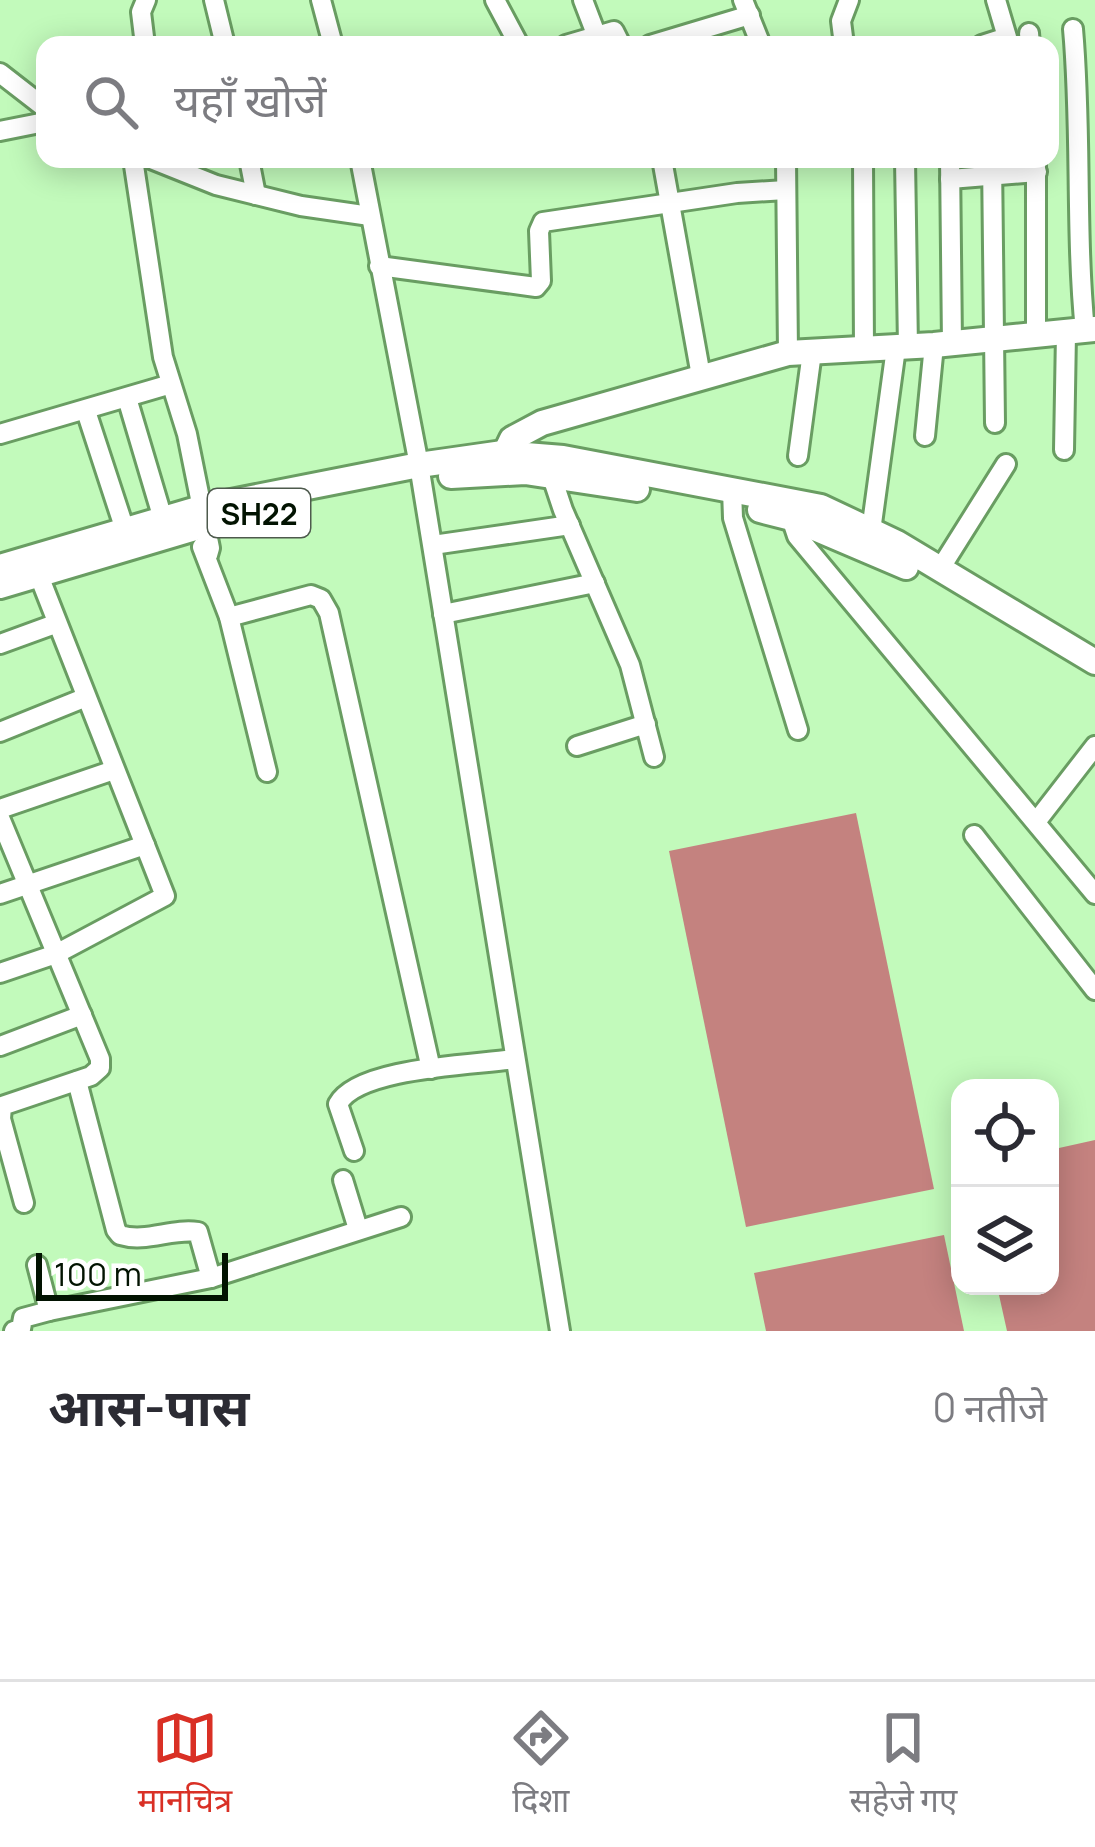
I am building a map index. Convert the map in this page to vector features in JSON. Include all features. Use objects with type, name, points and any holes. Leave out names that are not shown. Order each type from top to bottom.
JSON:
[{"type":"main road","points":[[501,462],[522,430],[701,376],[800,353],[1082,331]]},
{"type":"main road","name":"SH22","points":[[0,567],[35,567],[202,520],[420,472],[562,458],[732,495],[791,518],[887,556],[1086,664]]},
{"type":"main road","name":"SH22","points":[[501,462],[551,474],[821,507],[940,569],[1086,664]]},
{"type":"main road","name":"SH22","points":[[0,586],[125,530],[163,519],[202,520]]},
{"type":"street","points":[[144,36],[141,12],[146,0]]},
{"type":"street","points":[[214,0],[223,36]]},
{"type":"street","points":[[321,0],[331,36]]},
{"type":"street","points":[[495,0],[514,36]]},
{"type":"street","points":[[583,0],[596,34]]},
{"type":"street","points":[[843,36],[842,21],[849,0]]},
{"type":"street","points":[[996,0],[1007,36]]},
{"type":"street","points":[[673,36],[746,7],[757,36]]},
{"type":"street","points":[[1064,450],[1082,331],[1080,284],[1088,165],[1086,66],[1073,29]]},
{"type":"street","points":[[591,36],[616,32],[618,36]]},
{"type":"street","points":[[0,73],[36,101]]},
{"type":"street","points":[[0,131],[36,124]]},
{"type":"street","points":[[134,168],[159,331],[187,434],[208,555],[229,617],[266,772]]},
{"type":"street","points":[[188,168],[256,195],[370,216]]},
{"type":"street","points":[[251,168],[256,195]]},
{"type":"street","points":[[362,168],[433,545],[560,1331]]},
{"type":"street","points":[[664,168],[701,376]]},
{"type":"street","points":[[786,168],[800,353],[798,456]]},
{"type":"street","points":[[863,168],[864,350]]},
{"type":"street","points":[[872,531],[902,347],[905,168]]},
{"type":"street","points":[[993,168],[995,423]]},
{"type":"street","points":[[1036,335],[1037,168]]},
{"type":"street","points":[[925,436],[943,344],[950,169]]},
{"type":"street","points":[[379,266],[536,287],[541,281],[538,231],[543,222],[786,190]]},
{"type":"street","points":[[0,434],[171,384]]},
{"type":"street","points":[[127,398],[163,519]]},
{"type":"street","points":[[86,411],[125,530]]},
{"type":"street","points":[[940,569],[1006,464]]},
{"type":"street","points":[[551,474],[630,665],[654,757]]},
{"type":"street","points":[[732,495],[798,730]]},
{"type":"street","points":[[791,518],[797,536],[1095,894]]},
{"type":"street","points":[[433,545],[570,525]]},
{"type":"street","points":[[0,973],[56,954],[165,896],[35,567]]},
{"type":"street","points":[[443,614],[595,583]]},
{"type":"street","points":[[229,617],[311,596],[321,599],[329,613],[431,1069]]},
{"type":"street","points":[[0,644],[55,624]]},
{"type":"street","points":[[0,732],[85,698]]},
{"type":"street","points":[[577,746],[646,724]]},
{"type":"street","points":[[1036,822],[1095,746]]},
{"type":"street","points":[[24,1203],[1,1120],[2,1106],[77,1081],[97,1072],[100,1064],[0,813],[114,770]]},
{"type":"street","points":[[974,835],[1095,990]]},
{"type":"street","points":[[0,894],[145,845]]},
{"type":"street","points":[[0,1046],[82,1015]]},
{"type":"street","points":[[354,1151],[338,1104],[344,1093],[431,1069],[489,1063],[514,1055]]},
{"type":"street","points":[[77,1081],[116,1230],[134,1239],[198,1232],[211,1278]]},
{"type":"street","points":[[343,1180],[358,1229]]},
{"type":"street","points":[[14,1331],[21,1329],[23,1318],[49,1310],[211,1278],[401,1217]]},
{"type":"street","points":[[37,1265],[49,1310]]},
{"type":"shaded area","points":[[856,813],[934,1189],[746,1227],[669,851]]},
{"type":"shaded area","points":[[1095,1140],[1095,1331],[1007,1331],[999,1295],[1059,1295],[1059,1148]]},
{"type":"shaded area","points":[[944,1235],[951,1295],[956,1295],[964,1331],[766,1331],[754,1273]]}]
